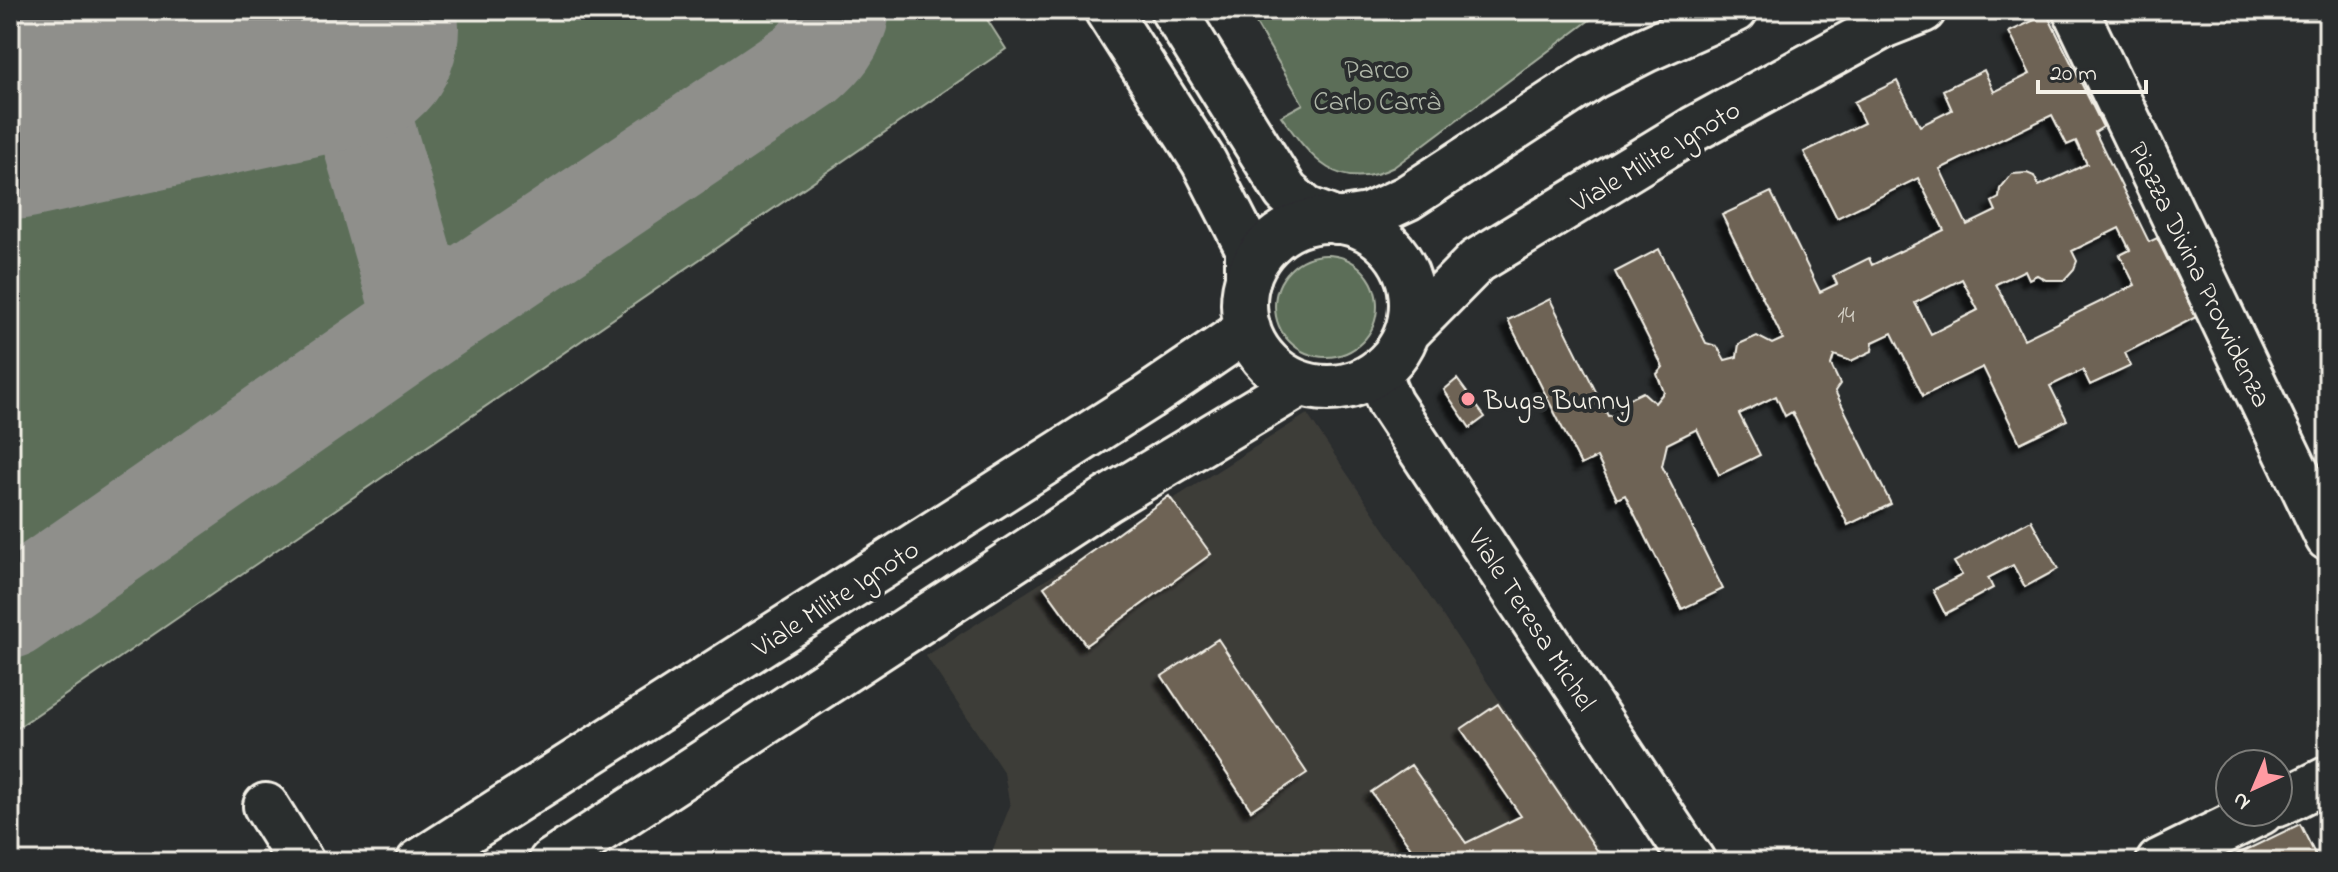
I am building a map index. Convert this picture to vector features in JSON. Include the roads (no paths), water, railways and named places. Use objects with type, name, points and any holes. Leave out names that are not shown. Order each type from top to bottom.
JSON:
[{"type":"main road","points":[[1107,10],[1204,162],[1248,248],[1244,303],[1248,329],[1265,360],[1300,384],[1321,388],[1360,382],[1377,373],[1399,350],[1408,331],[1412,296],[1401,262],[1378,236],[1363,227],[1306,209],[1286,192],[1173,10]]},
{"type":"main road","points":[[1248,278],[1262,253],[1283,233],[1309,223],[1368,216],[1407,198],[1592,77],[1735,10]]},
{"type":"main road","name":"Viale Milite Ignoto","points":[[1408,331],[1477,261],[1694,129],[1885,25],[1923,10]]},
{"type":"main road","name":"Piazza Divina Provvidenza","points":[[2075,10],[2328,538]]},
{"type":"main road","name":"Viale Milite Ignoto","points":[[419,862],[1122,414],[1248,329]]},
{"type":"main road","name":"Viale Teresa Michel","points":[[1377,373],[1390,403],[1693,862]]},
{"type":"main road","points":[[551,862],[1106,500],[1300,384]]},
{"type":"main road","points":[[2294,796],[2328,779]]},
{"type":"main road","points":[[266,806],[301,862]]},
{"type":"main road","points":[[2159,862],[2228,828]]},
{"type":"place","name":"Bugs Bunny","points":[[1468,399]]},
{"type":"park label","name":"Parco Carlo Carrà","points":[[1377,84]]}]
